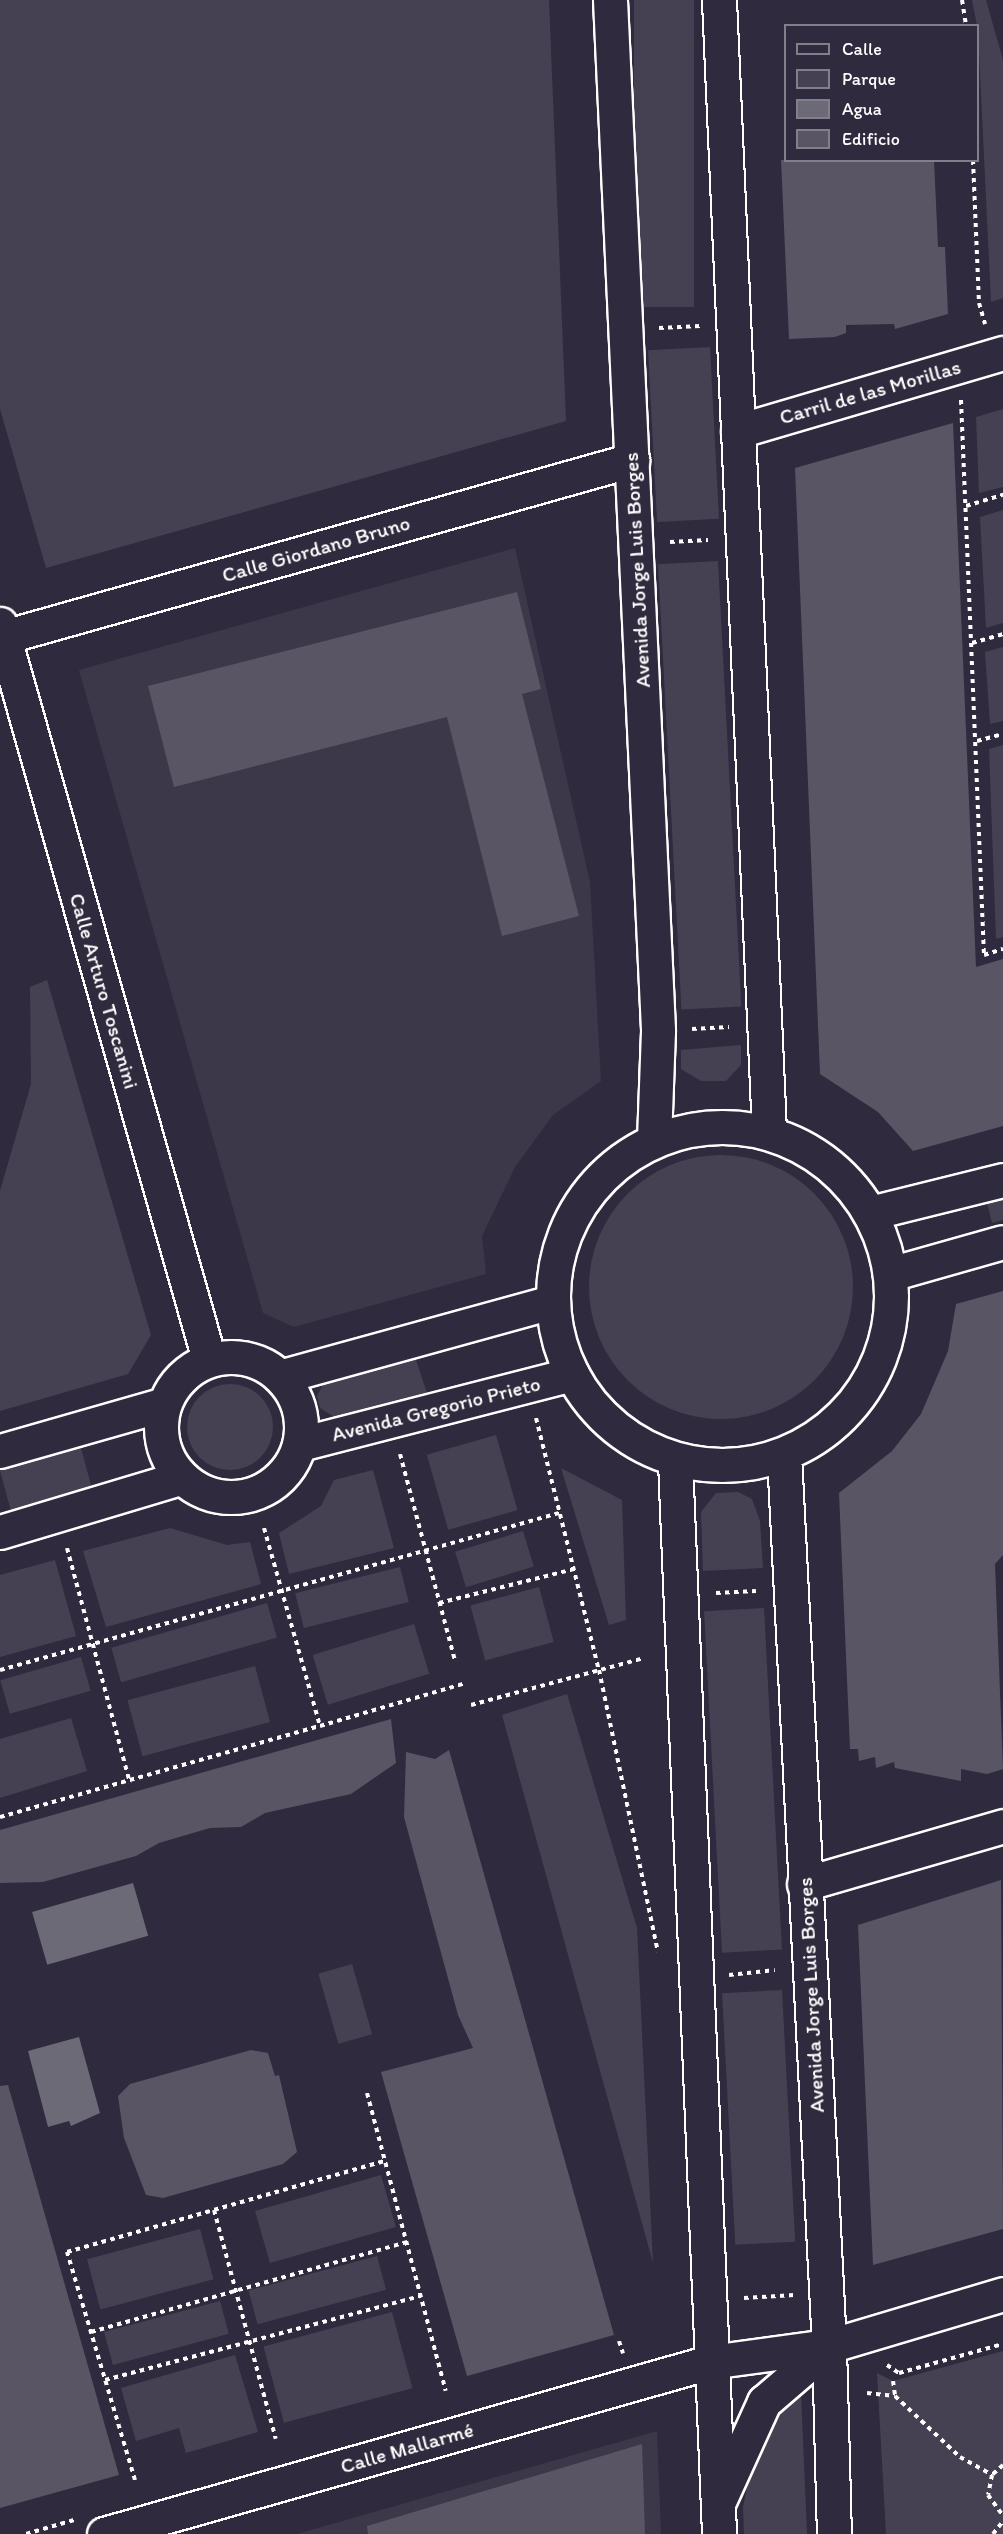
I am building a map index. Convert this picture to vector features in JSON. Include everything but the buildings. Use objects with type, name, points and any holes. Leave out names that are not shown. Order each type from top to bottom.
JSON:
[{"type":"main road","name":"Avenida Jorge Luis Borges","points":[[610,0],[658,1031],[654,1140]]},
{"type":"main road","points":[[719,0],[769,1132]]},
{"type":"main road","name":"Carril de las Morillas","points":[[738,431],[998,354]]},
{"type":"main road","name":"Calle Giordano Bruno","points":[[1,633],[632,460]]},
{"type":"main road","name":"Calle Arturo Toscanini","points":[[1,633],[209,1359]]},
{"type":"main road","points":[[711,1126],[769,1132],[809,1150],[844,1177],[870,1213],[890,1274],[888,1330],[868,1383],[832,1426],[784,1455],[742,1466],[675,1461],[623,1435],[595,1410],[572,1374],[558,1342],[552,1302],[558,1252],[578,1205],[611,1166],[654,1140],[711,1126]]},
{"type":"main road","points":[[870,1213],[1003,1180]]},
{"type":"main road","points":[[890,1274],[1003,1242]]},
{"type":"main road","points":[[283,1376],[552,1302]]},
{"type":"main road","points":[[245,1357],[283,1376],[301,1412],[300,1444],[297,1455],[275,1485],[244,1498],[214,1498],[180,1478],[161,1446],[162,1405],[183,1374],[209,1359],[245,1357]]},
{"type":"main road","name":"Avenida Gregorio Prieto","points":[[300,1444],[572,1374]]},
{"type":"main road","points":[[0,1451],[162,1405]]},
{"type":"main road","name":"Avenida Jorge Luis Borges","points":[[784,1455],[829,2346],[834,2534]]},
{"type":"main road","points":[[675,1461],[718,2520]]},
{"type":"main road","points":[[0,1532],[180,1478]]},
{"type":"main road","points":[[804,1884],[1003,1826]]},
{"type":"main road","points":[[718,2520],[764,2402],[829,2346],[1003,2294]]},
{"type":"main road","name":"Calle Mallarmé","points":[[104,2534],[710,2361],[829,2346]]},
{"type":"path","points":[[962,0],[966,24]]},
{"type":"path","points":[[973,162],[979,303],[998,354]]},
{"type":"path","points":[[647,328],[712,326]]},
{"type":"path","points":[[958,366],[977,741],[984,955],[1003,949]]},
{"type":"path","points":[[966,506],[1003,495]]},
{"type":"path","points":[[657,543],[712,540]]},
{"type":"path","points":[[972,643],[1003,634]]},
{"type":"path","points":[[977,741],[1003,734]]},
{"type":"path","points":[[689,1030],[742,1026]]},
{"type":"path","points":[[534,1410],[599,1670]]},
{"type":"path","points":[[399,1447],[455,1660]]},
{"type":"path","points":[[0,1670],[559,1513]]},
{"type":"path","points":[[264,1528],[320,1726]]},
{"type":"path","points":[[66,1548],[94,1643],[130,1783]]},
{"type":"path","points":[[439,1603],[574,1569]]},
{"type":"path","points":[[703,1594],[767,1590]]},
{"type":"path","points":[[471,1705],[644,1658]]},
{"type":"path","points":[[0,1817],[130,1783],[463,1684]]},
{"type":"path","points":[[367,2092],[446,2391]]},
{"type":"path","points":[[135,2480],[67,2252],[385,2161]]},
{"type":"path","points":[[214,2210],[276,2439]]},
{"type":"path","points":[[91,2332],[407,2242]]},
{"type":"path","points":[[105,2380],[421,2296]]},
{"type":"path","points":[[893,2381],[895,2397]]},
{"type":"path","points":[[867,2393],[895,2397],[960,2457],[992,2475]]},
{"type":"path","points":[[1003,2465],[992,2475],[988,2495],[1003,2516]]},
{"type":"path","points":[[993,2534],[1003,2521]]},
{"type":"shaded area","points":[[515,548],[590,882],[601,1081],[553,1115],[515,1167],[482,1236],[486,1274],[294,1327],[263,1313],[79,670]]},
{"type":"shaded area","points":[[657,2431],[661,2534],[297,2534]]},
{"type":"green space","points":[[0,0],[549,0],[566,421],[46,568],[0,409]]},
{"type":"green space","points":[[634,0],[694,0],[694,307],[634,307]]},
{"type":"green space","points":[[972,0],[986,0],[1003,60],[1003,298],[991,302],[979,24],[977,24]]},
{"type":"green space","points":[[710,347],[719,519],[657,522],[648,350]]},
{"type":"green space","points":[[1003,409],[1003,487],[979,493],[976,417]]},
{"type":"green space","points":[[1003,510],[1003,623],[986,628],[980,517]]},
{"type":"green space","points":[[718,561],[741,1006],[681,1010],[658,564]]},
{"type":"green space","points":[[1003,647],[1003,721],[990,724],[985,652]]},
{"type":"green space","points":[[1003,745],[1003,937],[996,939],[989,749]]},
{"type":"green space","points":[[47,980],[151,1335],[128,1374],[0,1411],[0,1191],[31,1084],[30,987]]},
{"type":"green space","points":[[741,1045],[741,1065],[726,1081],[701,1081],[681,1069],[681,1050]]},
{"type":"green space","points":[[721,1155],[747,1158],[771,1165],[805,1185],[823,1203],[843,1237],[850,1261],[853,1287],[850,1313],[843,1337],[823,1371],[805,1389],[771,1409],[747,1416],[721,1419],[695,1416],[671,1409],[637,1389],[619,1371],[599,1337],[592,1313],[589,1287],[592,1261],[599,1237],[619,1203],[637,1185],[671,1165],[695,1158]]},
{"type":"green space","points":[[1003,1194],[1003,1220],[992,1223],[986,1199]]},
{"type":"green space","points":[[414,1354],[427,1393],[336,1418],[320,1408],[317,1396],[326,1379]]},
{"type":"green space","points":[[230,1384],[246,1388],[260,1397],[269,1411],[273,1427],[269,1443],[260,1457],[246,1466],[230,1470],[214,1466],[200,1457],[191,1443],[187,1427],[191,1411],[200,1397],[214,1388]]},
{"type":"green space","points":[[496,1435],[517,1510],[448,1530],[427,1455]]},
{"type":"green space","points":[[81,1448],[92,1488],[10,1509],[0,1470]]},
{"type":"green space","points":[[561,1468],[622,1500],[626,1620],[609,1625]]},
{"type":"green space","points":[[373,1470],[394,1548],[289,1574],[279,1533],[321,1506],[334,1480]]},
{"type":"green space","points":[[738,1492],[752,1499],[760,1521],[763,1568],[703,1571],[701,1512],[716,1493]]},
{"type":"green space","points":[[170,1528],[227,1545],[250,1542],[261,1584],[106,1627],[83,1551]]},
{"type":"green space","points":[[523,1531],[534,1566],[466,1587],[455,1552]]},
{"type":"green space","points":[[55,1560],[76,1636],[0,1657],[0,1575]]},
{"type":"green space","points":[[400,1567],[409,1602],[304,1628],[295,1593]]},
{"type":"green space","points":[[539,1587],[554,1642],[485,1660],[470,1605]]},
{"type":"green space","points":[[267,1603],[277,1638],[121,1682],[111,1648]]},
{"type":"green space","points":[[764,1608],[782,1950],[722,1953],[704,1611]]},
{"type":"green space","points":[[414,1624],[429,1674],[328,1705],[313,1655]]},
{"type":"green space","points":[[81,1657],[91,1691],[10,1714],[0,1680]]},
{"type":"green space","points":[[255,1666],[270,1722],[143,1756],[127,1700]]},
{"type":"green space","points":[[567,1694],[637,1928],[653,2263],[502,1715]]},
{"type":"green space","points":[[71,1718],[87,1771],[0,1798],[0,1739]]},
{"type":"green space","points":[[352,1964],[372,2034],[338,2044],[318,1974]]},
{"type":"green space","points":[[782,1990],[795,2242],[735,2245],[722,1993]]},
{"type":"green space","points":[[381,2175],[396,2227],[270,2263],[255,2211]]},
{"type":"green space","points":[[200,2229],[213,2279],[100,2310],[87,2259]]},
{"type":"green space","points":[[377,2256],[386,2290],[258,2324],[249,2290]]},
{"type":"green space","points":[[220,2301],[229,2334],[113,2365],[104,2332]]},
{"type":"green space","points":[[392,2312],[412,2388],[284,2423],[264,2346]]},
{"type":"green space","points":[[1003,2351],[1003,2534],[886,2534],[877,2373],[893,2381]]},
{"type":"green space","points":[[235,2355],[258,2432],[186,2453],[179,2428],[136,2441],[121,2388]]},
{"type":"green space","points":[[801,2392],[807,2534],[744,2534],[743,2507],[751,2468],[779,2414]]},
{"type":"water","points":[[133,1883],[148,1936],[47,1965],[32,1912]]},
{"type":"water","points":[[79,2037],[100,2113],[71,2126],[69,2121],[48,2127],[28,2051]]}]
